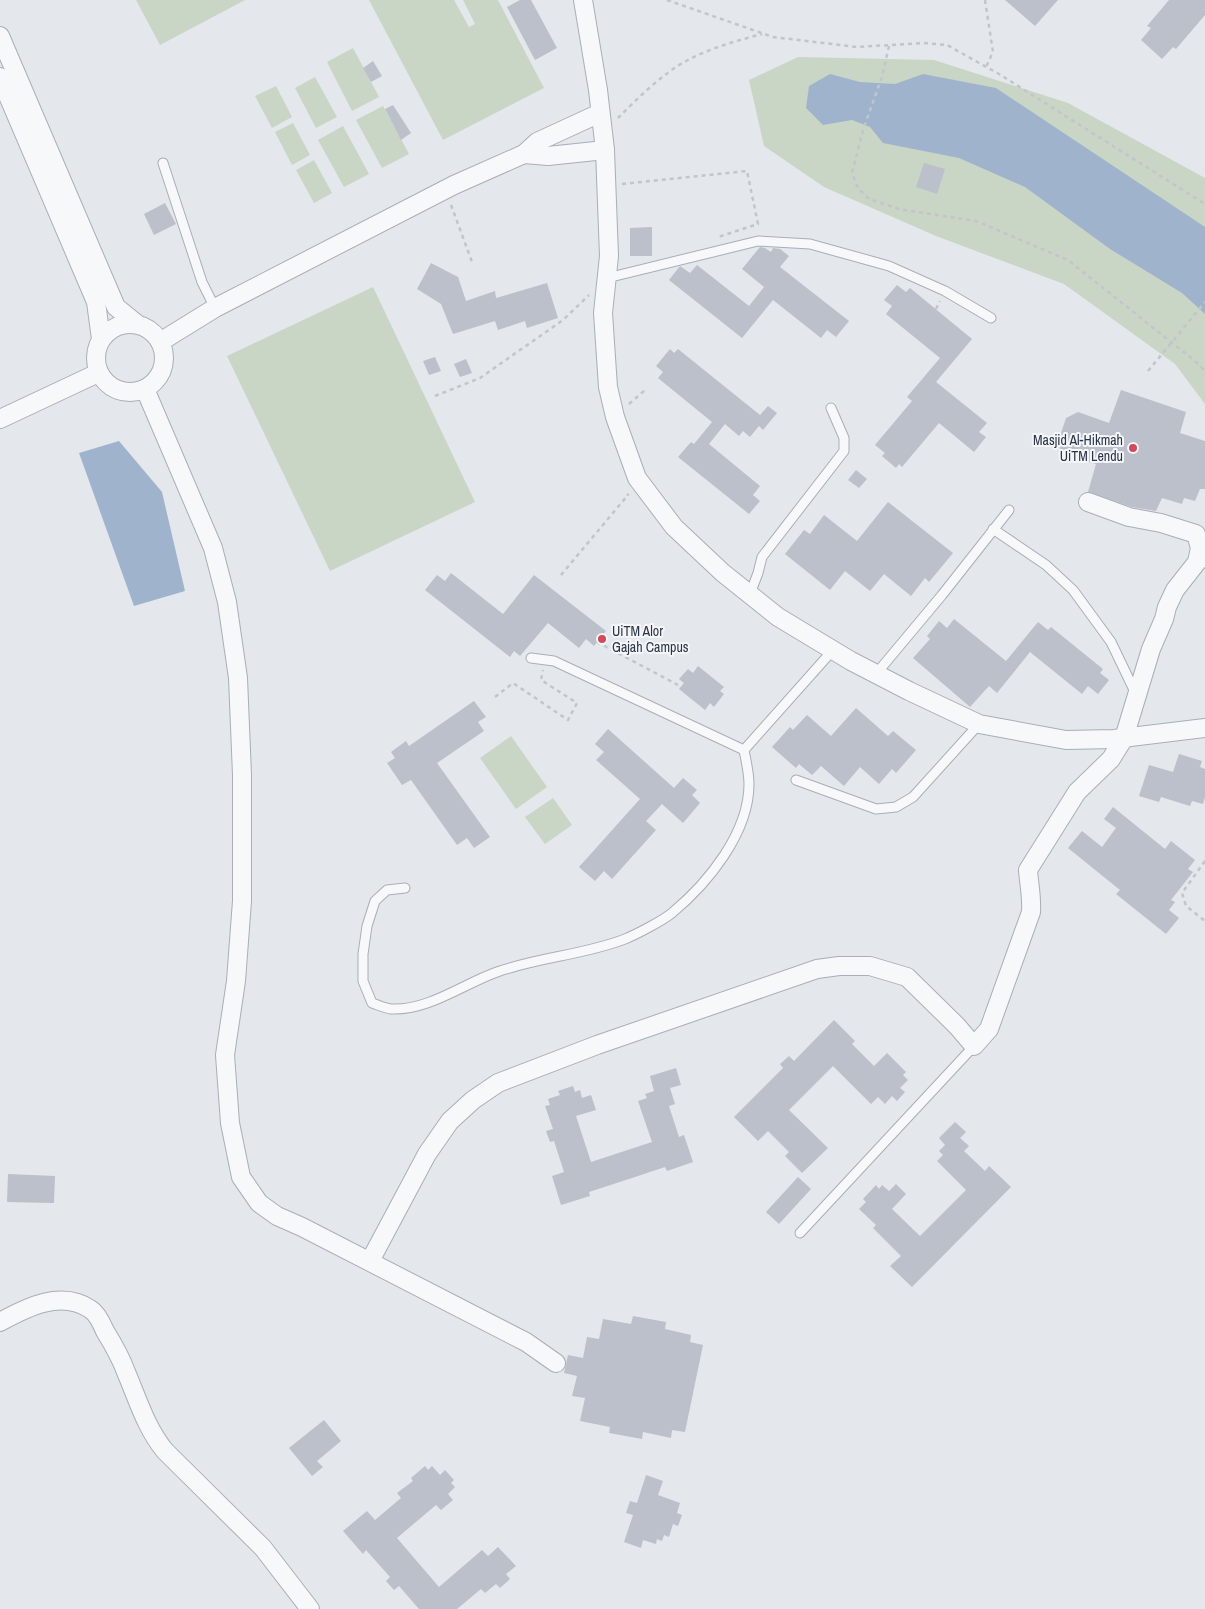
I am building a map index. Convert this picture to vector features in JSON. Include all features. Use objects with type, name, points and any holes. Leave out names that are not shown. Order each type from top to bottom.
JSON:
[{"type":"street","points":[[583,0],[598,90],[603,142],[609,256],[603,313],[608,387],[615,417],[637,478],[674,527],[723,573],[778,617],[876,674],[979,724],[1066,740],[1124,738],[1205,728]]},
{"type":"street","points":[[0,36],[116,307],[137,324]]},
{"type":"street","points":[[0,77],[96,302],[101,339]]},
{"type":"street","points":[[160,342],[216,308],[445,190],[524,154],[537,142],[600,113]]},
{"type":"street","points":[[524,154],[548,156],[603,142]]},
{"type":"street","points":[[129,323],[147,328],[155,334],[164,352],[164,364],[160,374],[145,389],[123,392],[113,388],[104,382],[98,373],[95,361],[96,349],[101,339],[113,328],[129,323]]},
{"type":"street","points":[[0,419],[98,373]]},
{"type":"street","points":[[145,389],[213,548],[227,602],[238,678],[242,775],[242,902],[236,981],[225,1055],[230,1123],[241,1177],[259,1203],[277,1216],[526,1342],[556,1362]]},
{"type":"street","points":[[370,1262],[427,1154],[450,1121],[473,1100],[498,1083],[594,1046],[817,969],[839,966],[870,966],[907,977],[957,1026],[974,1046],[989,1030],[1031,912],[1032,899],[1028,870],[1077,792],[1111,759],[1124,738],[1151,649],[1167,607],[1175,590],[1197,562],[1200,548],[1196,534],[1161,523],[1129,516],[1088,502]]},
{"type":"street","points":[[0,1322],[38,1304],[66,1300],[91,1310],[101,1322],[126,1371],[141,1411],[156,1440],[263,1548],[310,1609]]},
{"type":"lane","points":[[163,163],[202,282],[216,308]]},
{"type":"lane","points":[[607,278],[758,241],[810,244],[889,266],[945,291],[991,318]]},
{"type":"lane","points":[[750,594],[762,557],[844,451],[844,438],[831,408]]},
{"type":"lane","points":[[876,674],[942,595],[1009,510]]},
{"type":"lane","points":[[993,529],[1046,565],[1073,590],[1111,642],[1136,696]]},
{"type":"lane","points":[[405,888],[387,890],[376,901],[367,926],[363,954],[363,981],[372,1003],[388,1009],[406,1009],[431,1001],[496,972],[536,960],[582,952],[626,938],[670,914],[704,881],[726,853],[744,816],[749,784],[744,750],[832,650]]},
{"type":"lane","points":[[531,658],[554,662],[744,750]]},
{"type":"lane","points":[[796,780],[876,809],[896,807],[913,797],[979,724]]},
{"type":"lane","points":[[800,1233],[974,1046]]},
{"type":"path","points":[[667,0],[773,38],[857,48],[924,43],[947,45],[986,67],[1205,204]]},
{"type":"path","points":[[985,0],[993,52],[986,67]]},
{"type":"path","points":[[603,142],[619,116],[685,61],[721,45],[763,34]]},
{"type":"path","points":[[889,46],[882,77],[863,130],[852,172],[858,188],[869,199],[899,209],[976,221],[1068,260],[1172,342],[1205,371]]},
{"type":"path","points":[[605,186],[747,171],[758,224],[711,240]]},
{"type":"path","points":[[445,190],[472,262]]},
{"type":"path","points":[[435,396],[480,378],[562,320],[607,278]]},
{"type":"path","points":[[1148,371],[1205,302]]},
{"type":"path","points":[[561,575],[628,495]]},
{"type":"path","points":[[597,642],[678,685]]},
{"type":"path","points":[[495,697],[513,683],[568,720],[577,703],[541,680],[544,659]]},
{"type":"path","points":[[1205,861],[1182,892],[1186,906],[1205,921]]},
{"type":"green space","points":[[136,0],[245,0],[160,45]]},
{"type":"green space","points":[[369,0],[454,0],[469,27],[475,24],[463,0],[498,0],[544,88],[443,140]]},
{"type":"green space","points":[[353,48],[379,97],[352,111],[327,62]]},
{"type":"green space","points":[[798,57],[934,60],[1068,103],[1205,178],[1205,404],[1175,364],[1064,284],[936,236],[824,187],[764,146],[749,80]]},
{"type":"green space","points":[[315,77],[337,117],[316,128],[295,88]]},
{"type":"green space","points":[[276,86],[292,117],[272,128],[255,96]]},
{"type":"green space","points":[[383,106],[409,154],[382,168],[356,120]]},
{"type":"green space","points":[[293,123],[310,155],[292,165],[275,132]]},
{"type":"green space","points":[[343,126],[369,174],[344,187],[318,140]]},
{"type":"green space","points":[[314,160],[332,193],[314,203],[296,170]]},
{"type":"green space","points":[[373,287],[475,502],[330,571],[227,356]]},
{"type":"green space","points":[[511,736],[547,787],[516,809],[480,758]]},
{"type":"green space","points":[[553,798],[572,825],[545,844],[525,817]]},
{"type":"water","points":[[830,74],[860,82],[895,84],[923,74],[996,88],[1205,227],[1205,314],[1182,293],[1110,249],[1025,187],[959,158],[883,143],[870,127],[852,120],[823,125],[806,108],[809,86]]},
{"type":"water","points":[[119,441],[162,492],[185,591],[134,606],[79,453]]},
{"type":"building","points":[[520,0],[531,0],[557,48],[535,60],[507,7]]},
{"type":"building","points":[[1005,0],[1058,0],[1035,26]]},
{"type":"building","points":[[1169,0],[1205,0],[1205,15],[1176,49],[1173,47],[1162,59],[1141,40],[1151,28],[1147,26]]},
{"type":"building","points":[[373,61],[382,76],[371,82],[363,68]]},
{"type":"building","points":[[393,105],[411,133],[401,140],[385,109]]},
{"type":"building","points":[[924,163],[945,169],[937,194],[916,187]]},
{"type":"building","points":[[165,203],[176,224],[154,235],[144,214]]},
{"type":"building","points":[[652,227],[652,256],[630,256],[630,228]]},
{"type":"building","points":[[760,247],[771,252],[773,248],[780,249],[789,256],[780,267],[849,321],[836,337],[827,330],[821,338],[773,300],[742,338],[669,280],[680,266],[690,273],[697,265],[749,306],[764,287],[742,269]]},
{"type":"building","points":[[431,263],[458,277],[466,301],[495,291],[496,298],[547,283],[558,318],[527,328],[525,321],[498,330],[495,321],[453,334],[441,304],[417,289]]},
{"type":"building","points":[[897,285],[906,292],[910,288],[972,339],[936,382],[987,423],[979,432],[986,437],[974,452],[939,423],[902,467],[899,464],[896,468],[882,456],[885,453],[875,445],[912,401],[907,397],[940,358],[886,314],[892,306],[884,300]]},
{"type":"building","points":[[670,349],[674,353],[678,349],[760,415],[768,406],[777,413],[763,430],[759,426],[750,437],[743,431],[739,436],[725,424],[709,444],[760,486],[753,495],[760,501],[749,514],[678,457],[691,442],[694,444],[712,422],[658,378],[663,372],[656,366]]},
{"type":"building","points":[[435,357],[441,371],[429,375],[423,361]]},
{"type":"building","points":[[466,359],[472,373],[460,377],[454,364]]},
{"type":"building","name":"Masjid Al-Hikmah UiTM Lendu","points":[[1121,390],[1186,412],[1180,433],[1205,441],[1205,489],[1200,489],[1195,501],[1184,498],[1182,504],[1162,498],[1156,511],[1132,507],[1088,492],[1096,464],[1062,454],[1058,442],[1066,418],[1078,412],[1109,423]]},
{"type":"building","points":[[856,470],[867,479],[859,488],[848,480]]},
{"type":"building","points":[[888,502],[953,553],[929,582],[925,578],[911,596],[884,574],[870,591],[845,571],[830,590],[785,554],[804,530],[810,534],[824,515],[857,541]]},
{"type":"building","points":[[451,573],[503,614],[534,575],[606,631],[594,646],[586,639],[579,648],[548,623],[520,656],[514,651],[510,657],[425,590],[437,575],[445,581]]},
{"type":"building","points":[[954,619],[1006,661],[1038,622],[1048,630],[1051,627],[1103,669],[1100,673],[1109,680],[1098,694],[1088,686],[1082,694],[1030,652],[997,693],[989,686],[970,707],[913,658],[930,639],[927,636],[939,621],[947,628]]},
{"type":"building","points":[[698,666],[724,687],[720,691],[724,694],[714,707],[710,703],[705,710],[679,689],[684,683],[679,679],[688,669],[693,673]]},
{"type":"building","points":[[474,701],[486,717],[478,722],[484,731],[437,763],[490,837],[474,848],[467,838],[457,845],[411,780],[402,785],[387,763],[395,758],[391,752],[406,741],[409,746]]},
{"type":"building","points":[[856,708],[888,736],[893,731],[916,750],[896,773],[892,769],[879,784],[860,767],[844,786],[821,766],[812,775],[799,764],[796,768],[772,747],[790,727],[793,730],[807,715],[831,736]]},
{"type":"building","points":[[608,729],[674,788],[683,778],[697,790],[692,795],[700,803],[683,823],[662,804],[646,821],[656,830],[612,879],[604,871],[595,881],[579,867],[640,799],[596,760],[604,752],[595,744]]},
{"type":"building","points":[[1179,754],[1202,761],[1200,767],[1205,769],[1205,797],[1203,804],[1192,801],[1190,806],[1161,797],[1159,802],[1139,796],[1149,765],[1173,772]]},
{"type":"building","points":[[1113,807],[1165,849],[1171,841],[1195,860],[1188,869],[1193,872],[1171,900],[1175,902],[1169,910],[1179,918],[1166,934],[1116,894],[1120,890],[1068,848],[1082,831],[1102,847],[1116,828],[1104,819]]},
{"type":"building","points":[[834,1020],[855,1041],[852,1044],[874,1066],[887,1053],[906,1072],[903,1075],[908,1080],[900,1088],[905,1092],[897,1101],[892,1096],[885,1104],[878,1097],[871,1104],[833,1066],[789,1110],[828,1148],[802,1173],[785,1156],[789,1152],[768,1131],[758,1141],[734,1117],[783,1068],[780,1064],[789,1056],[794,1061]]},
{"type":"building","points":[[676,1068],[681,1085],[670,1088],[675,1104],[669,1106],[679,1137],[684,1135],[693,1162],[667,1171],[665,1167],[589,1192],[590,1196],[561,1205],[552,1176],[564,1172],[554,1141],[550,1142],[546,1131],[553,1129],[545,1106],[550,1105],[548,1099],[560,1095],[558,1091],[573,1086],[575,1092],[580,1090],[582,1098],[591,1095],[596,1110],[576,1116],[591,1162],[652,1142],[638,1101],[647,1098],[645,1094],[654,1091],[650,1076]]},
{"type":"building","points":[[955,1122],[966,1132],[960,1138],[969,1146],[964,1151],[985,1171],[989,1166],[1011,1187],[912,1287],[890,1266],[901,1256],[873,1228],[876,1225],[859,1209],[866,1202],[863,1199],[876,1185],[879,1189],[882,1185],[889,1191],[896,1184],[906,1194],[892,1209],[920,1236],[966,1190],[937,1161],[943,1155],[939,1151],[945,1145],[939,1138]]},
{"type":"building","points":[[8,1174],[55,1176],[54,1203],[7,1202]]},
{"type":"building","points":[[798,1177],[811,1189],[779,1224],[766,1212]]},
{"type":"building","points":[[633,1316],[666,1322],[665,1329],[691,1335],[690,1342],[703,1345],[685,1432],[672,1430],[671,1438],[643,1432],[642,1439],[609,1433],[610,1427],[580,1421],[585,1398],[572,1396],[577,1376],[564,1373],[568,1355],[583,1358],[587,1337],[599,1339],[603,1319],[631,1324]]},
{"type":"building","points":[[324,1420],[341,1441],[317,1461],[323,1467],[312,1476],[289,1448]]},
{"type":"building","points":[[425,1466],[428,1470],[432,1466],[440,1475],[445,1470],[454,1480],[451,1483],[455,1487],[448,1494],[453,1500],[441,1510],[436,1505],[397,1538],[439,1587],[482,1550],[488,1556],[498,1547],[516,1566],[506,1574],[510,1579],[500,1588],[496,1584],[485,1593],[481,1589],[457,1609],[419,1609],[399,1586],[394,1590],[386,1581],[390,1577],[366,1550],[363,1554],[343,1531],[367,1511],[375,1520],[401,1498],[397,1493],[413,1481],[411,1478]]},
{"type":"building","points":[[646,1475],[663,1481],[658,1495],[680,1503],[677,1513],[682,1515],[678,1526],[673,1524],[669,1537],[664,1535],[662,1541],[657,1539],[656,1544],[643,1540],[641,1548],[624,1542],[633,1515],[626,1513],[630,1501],[637,1503]]},
{"type":"place","name":"Masjid Al-Hikmah UiTM Lendu","points":[[1133,448]]},
{"type":"place","name":"UiTM Alor Gajah Campus","points":[[602,639]]}]
